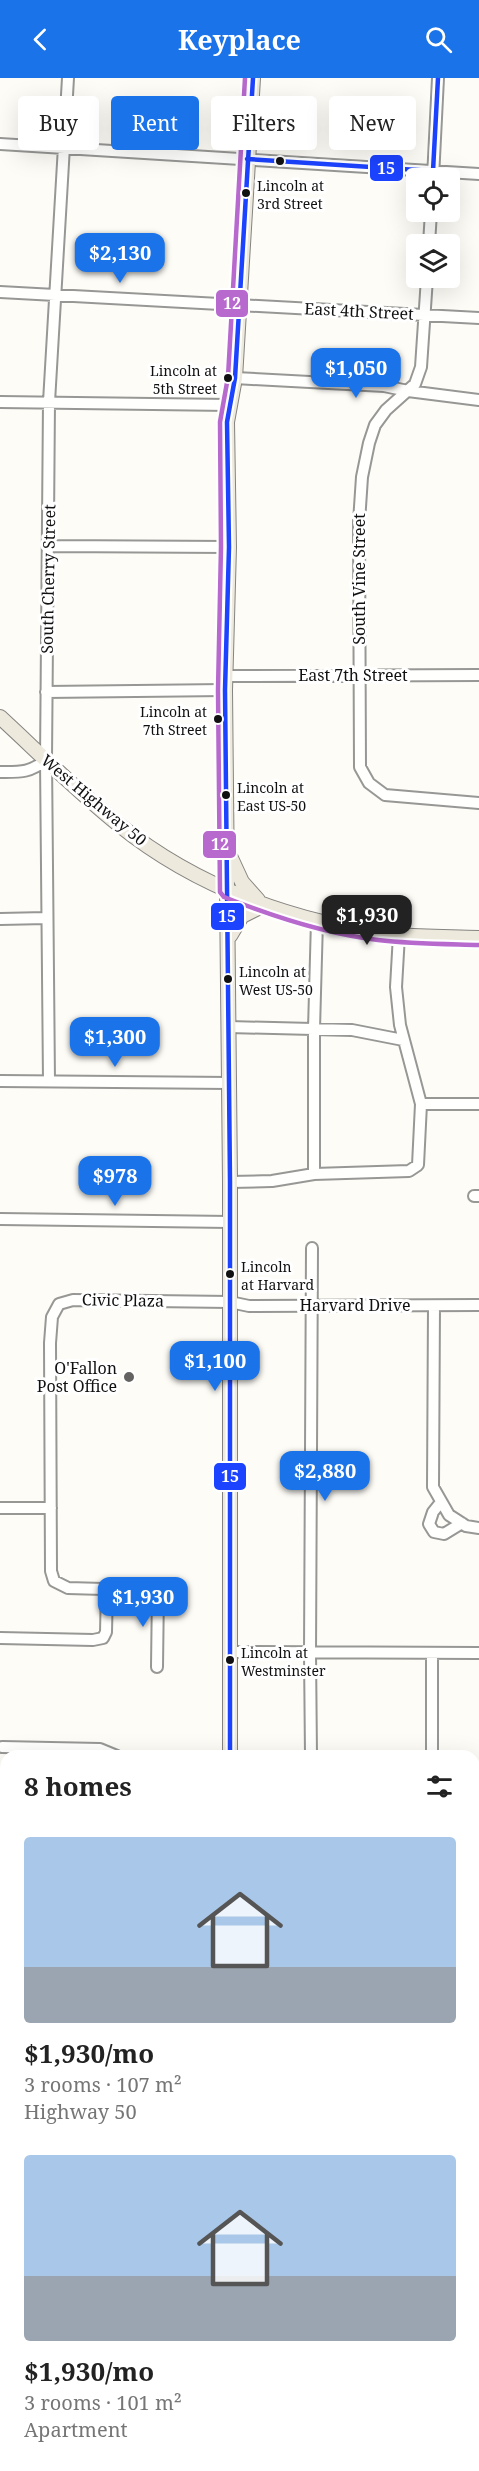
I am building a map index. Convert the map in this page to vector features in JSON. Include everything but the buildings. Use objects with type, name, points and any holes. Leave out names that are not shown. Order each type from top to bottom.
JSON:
[{"type":"main road","points":[[230,1750],[227,423],[235,378],[253,78]]},
{"type":"main road","name":"West Highway 50","points":[[0,717],[118,824],[147,845],[227,890],[264,905],[317,921],[399,935],[479,938]]},
{"type":"main road","points":[[227,846],[234,868],[242,882],[264,905],[242,916],[228,939]]},
{"type":"street","name":"South Cherry Street","points":[[68,96],[69,78]]},
{"type":"street","points":[[433,168],[438,78]]},
{"type":"street","points":[[0,144],[18,145]]},
{"type":"street","name":"South Cherry Street","points":[[49,1081],[46,692],[49,402],[65,150]]},
{"type":"street","points":[[98,150],[247,159],[406,173]]},
{"type":"street","points":[[460,174],[479,174]]},
{"type":"street","name":"South Vine Street","points":[[426,288],[421,368],[415,384],[386,410],[375,425],[362,477],[359,522],[360,766],[369,783],[385,795],[479,803]]},
{"type":"street","name":"East 4th Street","points":[[0,292],[479,318]]},
{"type":"street","points":[[235,378],[384,386],[479,400]]},
{"type":"street","points":[[0,402],[229,405]]},
{"type":"street","points":[[49,546],[229,547]]},
{"type":"street","name":"East 7th Street","points":[[46,692],[359,674],[479,675]]},
{"type":"street","points":[[0,772],[25,772],[34,769],[46,760]]},
{"type":"street","points":[[0,919],[46,918]]},
{"type":"street","points":[[314,1174],[317,921]]},
{"type":"street","points":[[230,1182],[272,1181],[314,1174],[409,1171],[418,1165],[421,1104],[403,1040],[396,987],[399,935]]},
{"type":"street","points":[[230,1027],[352,1030],[403,1040]]},
{"type":"street","points":[[0,1081],[230,1083]]},
{"type":"street","points":[[421,1104],[479,1104]]},
{"type":"street","points":[[0,1219],[230,1222]]},
{"type":"street","points":[[311,1750],[312,1248]]},
{"type":"street","name":"Civic Plaza","points":[[51,1508],[51,1325],[58,1304],[73,1300],[230,1302]]},
{"type":"street","name":"Harvard Drive","points":[[230,1302],[249,1306],[479,1305]]},
{"type":"street","points":[[434,1306],[433,1487],[449,1515],[462,1523],[479,1528]]},
{"type":"street","points":[[441,1502],[433,1512],[429,1524],[434,1532],[444,1534],[462,1523]]},
{"type":"street","points":[[0,1508],[51,1508],[51,1571],[54,1581],[68,1588],[140,1590]]},
{"type":"street","points":[[0,1638],[93,1640],[103,1638],[106,1632],[107,1589]]},
{"type":"street","points":[[157,1667],[158,1590]]},
{"type":"street","points":[[231,1652],[479,1653]]},
{"type":"street","points":[[432,1653],[432,1750]]},
{"type":"street","points":[[2,1747],[102,1750]]},
{"type":"transit line","name":"12","points":[[245,78],[228,377],[220,422],[221,547],[218,690],[220,892],[224,897],[262,911],[339,934],[428,944],[479,945]]},
{"type":"transit line","name":"15","points":[[230,1750],[230,1182],[225,690],[229,547],[227,422],[235,378],[253,78]]},
{"type":"transit line","name":"15","points":[[247,159],[433,171],[438,78]]},
{"type":"place","name":"Lincoln at 3rd Street","points":[[246,193]]},
{"type":"place","name":"Lincoln at 5th Street","points":[[228,378]]},
{"type":"place","name":"Lincoln at 7th Street","points":[[218,719]]},
{"type":"place","name":"Lincoln at East US-50","points":[[226,795]]},
{"type":"place","name":"Lincoln at West US-50","points":[[228,979]]},
{"type":"place","name":"Lincoln at Harvard","points":[[230,1274]]},
{"type":"place","name":"O'Fallon Post Office","points":[[129,1377]]},
{"type":"place","name":"Lincoln at Westminster","points":[[230,1660]]}]
